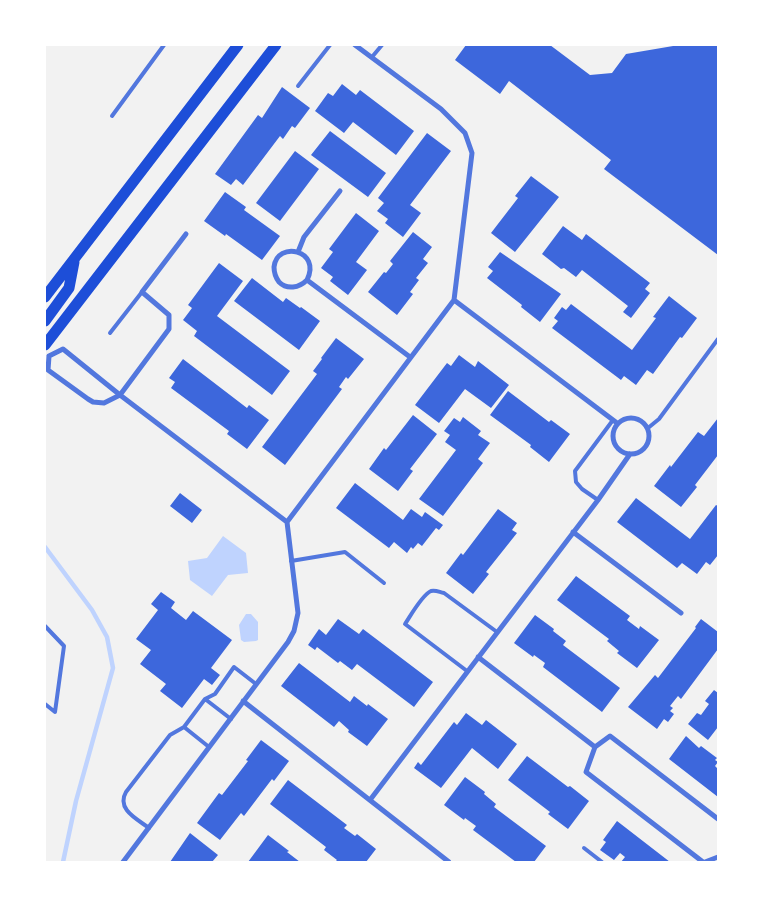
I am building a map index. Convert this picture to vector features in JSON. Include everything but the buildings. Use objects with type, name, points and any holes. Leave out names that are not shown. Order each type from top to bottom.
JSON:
[{"type":"main road","points":[[45,297],[238,45]]},
{"type":"main road","points":[[46,351],[276,45]]},
{"type":"main road","points":[[45,321],[70,288],[74,261]]},
{"type":"street","points":[[123,862],[288,642],[297,622],[298,602],[286,522],[454,300],[472,153],[465,133],[448,116],[355,45]]},
{"type":"street","points":[[298,252],[304,238],[340,192]]},
{"type":"street","points":[[186,234],[142,292],[169,315],[169,329],[120,395],[104,403],[93,402],[48,370],[46,351],[63,349],[120,395],[286,522]]},
{"type":"street","points":[[287,252],[298,252],[307,258],[310,263],[310,275],[307,280],[300,286],[290,288],[281,284],[275,276],[274,265],[279,257],[287,252]]},
{"type":"street","points":[[307,280],[410,357]]},
{"type":"street","points":[[454,300],[615,422]]},
{"type":"street","points":[[628,417],[634,417],[645,423],[649,434],[646,446],[636,453],[624,453],[615,446],[612,434],[615,422],[628,417]]},
{"type":"street","points":[[370,800],[598,500],[630,454]]},
{"type":"street","points":[[573,532],[681,613]]},
{"type":"street","points":[[478,657],[595,747]]},
{"type":"street","points":[[243,701],[449,862]]},
{"type":"street","points":[[718,819],[610,736],[595,747],[586,772],[704,862],[718,857]]},
{"type":"lane","points":[[112,116],[164,45]]},
{"type":"lane","points":[[298,86],[330,45]]},
{"type":"lane","points":[[372,58],[382,45]]},
{"type":"lane","points":[[110,333],[142,292]]},
{"type":"lane","points":[[648,428],[659,419],[718,339]]},
{"type":"lane","points":[[598,500],[582,489],[576,482],[575,471],[615,422]]},
{"type":"lane","points":[[291,561],[345,552],[384,582]]},
{"type":"lane","points":[[467,672],[405,624],[425,596],[436,590],[444,593],[497,632]]},
{"type":"lane","points":[[45,626],[64,646],[55,712],[45,704]]},
{"type":"lane","points":[[149,828],[128,812],[123,802],[123,797],[170,735],[184,727],[205,699],[214,694],[234,667],[256,684]]},
{"type":"lane","points":[[205,699],[230,719]]},
{"type":"lane","points":[[184,727],[209,748]]},
{"type":"lane","points":[[584,848],[602,862]]},
{"type":"water","points":[[223,536],[246,553],[248,573],[228,575],[212,596],[190,580],[188,561],[207,558]]},
{"type":"water","points":[[246,614],[251,614],[258,622],[258,640],[256,641],[244,642],[241,640],[239,625]]},
{"type":"waterway","points":[[45,547],[92,610],[107,637],[113,668],[76,801],[63,862]]}]
